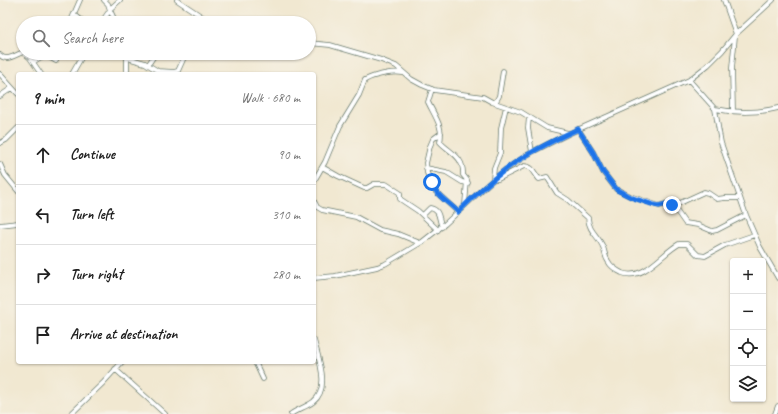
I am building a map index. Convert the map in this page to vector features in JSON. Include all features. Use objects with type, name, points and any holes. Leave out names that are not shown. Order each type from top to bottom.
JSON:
[{"type":"street","points":[[75,15],[80,0]]},
{"type":"street","points":[[104,0],[107,2],[113,16]]},
{"type":"street","points":[[105,16],[120,0]]},
{"type":"street","points":[[177,0],[201,16]]},
{"type":"street","points":[[724,0],[736,35],[732,68],[733,111]]},
{"type":"street","points":[[316,278],[335,276],[377,267],[392,260],[420,243],[440,228],[493,179],[532,152],[578,129],[689,80],[708,65],[736,35],[773,0]]},
{"type":"street","points":[[316,44],[330,45],[381,60],[396,66],[416,83],[432,89],[479,96],[520,111],[547,128],[568,134]]},
{"type":"street","points":[[0,58],[8,58],[16,56]]},
{"type":"street","points":[[36,60],[33,62],[40,72]]},
{"type":"street","points":[[73,72],[80,60]]},
{"type":"street","points":[[125,60],[127,72]]},
{"type":"street","points":[[134,60],[148,65],[158,71],[178,71],[183,60]]},
{"type":"street","points":[[148,65],[151,60]]},
{"type":"street","points":[[495,103],[499,96],[503,71]]},
{"type":"street","points":[[316,177],[322,167],[340,126],[359,95],[365,80],[396,72],[404,73]]},
{"type":"street","points":[[0,74],[16,92]]},
{"type":"street","points":[[689,80],[715,109],[721,143],[746,215],[754,235],[778,278]]},
{"type":"street","points":[[0,96],[12,88]]},
{"type":"street","points":[[432,89],[428,102],[439,122],[441,134],[440,142],[455,153],[462,166],[463,175],[468,180],[465,205]]},
{"type":"street","points":[[493,179],[494,168],[500,150],[501,128],[506,107]]},
{"type":"street","points":[[715,109],[760,111],[778,108]]},
{"type":"street","points":[[529,117],[528,128],[532,152]]},
{"type":"street","points":[[578,129],[593,152],[603,172],[617,190],[633,198],[659,206],[671,203],[681,203],[704,192],[717,199],[740,198]]},
{"type":"street","points":[[0,143],[6,140],[16,130]]},
{"type":"street","points":[[441,134],[431,142],[427,159],[427,173],[436,192],[458,212]]},
{"type":"street","points":[[0,164],[5,175],[16,189]]},
{"type":"street","points":[[493,179],[498,179],[524,166],[528,166],[533,170],[539,179],[547,177],[557,193],[568,200],[588,218],[588,225],[602,246],[611,266],[627,274],[633,275],[641,273],[679,244],[687,244],[698,255],[705,256],[725,245],[754,235]]},
{"type":"street","points":[[322,167],[338,176],[366,188],[377,184],[388,184],[400,193],[400,199],[440,228]]},
{"type":"street","points":[[426,168],[446,172],[462,182],[468,183]]},
{"type":"street","points":[[671,203],[685,222],[712,230],[717,230],[746,215]]},
{"type":"street","points":[[316,205],[322,210],[356,217],[380,230],[398,234],[420,243]]},
{"type":"street","points":[[423,215],[430,208],[434,208],[438,212],[440,228]]},
{"type":"street","points":[[0,225],[16,223]]},
{"type":"street","points":[[291,414],[312,403],[317,399],[321,391],[322,377],[316,349]]},
{"type":"street","points":[[71,414],[120,364]]},
{"type":"street","points":[[256,364],[263,379]]},
{"type":"street","points":[[115,370],[165,414]]},
{"type":"street","points":[[775,414],[778,406]]},
{"type":"route","points":[[432,182],[436,192],[443,200],[458,212],[506,169],[532,152],[578,129],[593,152],[603,172],[617,190],[626,193],[633,198],[654,205],[659,206],[668,203],[671,203],[672,205]]}]
